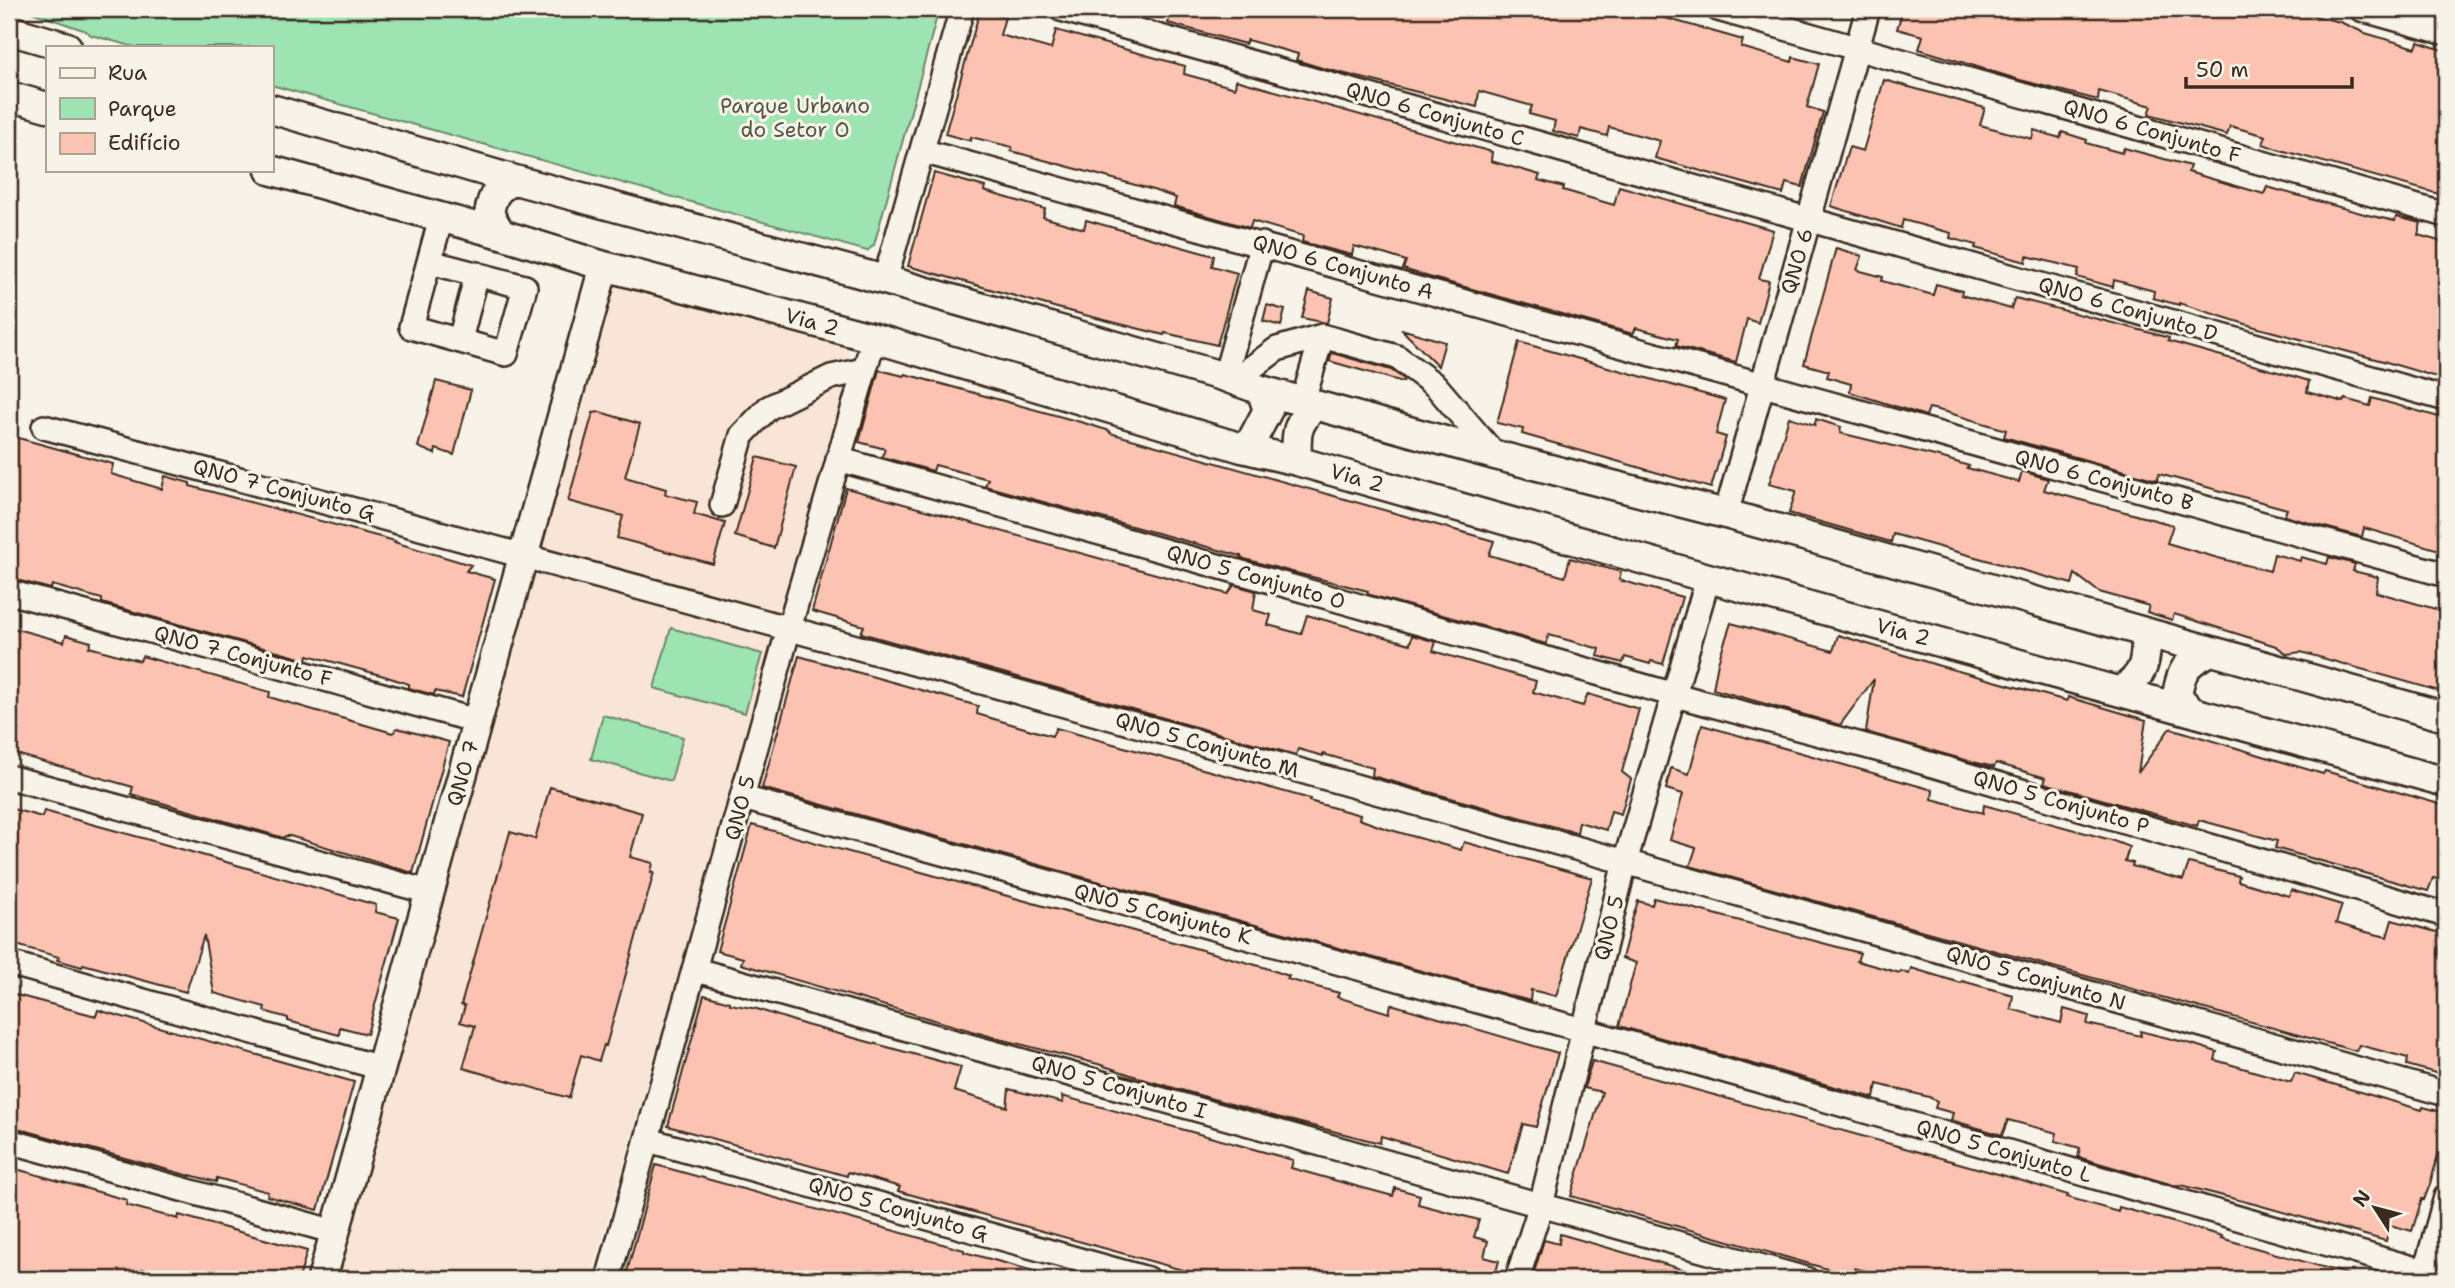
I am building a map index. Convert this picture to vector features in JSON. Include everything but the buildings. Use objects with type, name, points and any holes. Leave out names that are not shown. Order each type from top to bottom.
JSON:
[{"type":"main road","points":[[9,30],[64,46]]},
{"type":"main road","points":[[9,96],[46,107]]},
{"type":"main road","points":[[273,110],[515,180],[885,280],[1230,378],[1261,390],[1495,455],[1726,514],[2446,717]]},
{"type":"main road","name":"Via 2","points":[[273,171],[501,233],[604,266],[874,338],[1242,448],[1297,461],[2446,782]]},
{"type":"main road","points":[[501,233],[489,214],[491,199],[500,186],[515,180]]},
{"type":"main road","name":"QNO 7","points":[[322,1279],[604,266]]},
{"type":"main road","points":[[1242,448],[1252,440],[1268,410],[1261,390]]},
{"type":"main road","points":[[1297,461],[1296,433],[1309,403]]},
{"type":"main road","points":[[2120,691],[2128,686],[2146,665],[2146,633]]},
{"type":"main road","points":[[2190,711],[2177,696],[2180,674],[2193,660],[2211,651]]},
{"type":"street","points":[[885,280],[962,9]]},
{"type":"street","name":"QNO 6 Conjunto C","points":[[1061,9],[1809,218]]},
{"type":"street","name":"QNO 6 Conjunto F","points":[[1718,9],[2446,215]]},
{"type":"street","name":"QNO 6","points":[[1726,514],[1868,9]]},
{"type":"street","points":[[2361,9],[2446,33]]},
{"type":"street","name":"QNO 6 Conjunto A","points":[[922,151],[1763,386]]},
{"type":"street","points":[[430,262],[525,287],[506,354],[411,327],[441,218]]},
{"type":"street","name":"QNO 6 Conjunto D","points":[[1809,218],[2446,399]]},
{"type":"street","points":[[1230,378],[1262,244]]},
{"type":"street","points":[[460,340],[477,274]]},
{"type":"street","points":[[1230,378],[1277,349],[1322,337],[1397,357],[1436,386],[1495,455]]},
{"type":"street","points":[[1309,403],[1322,337]]},
{"type":"street","name":"QNO 5","points":[[608,1279],[789,628],[874,338]]},
{"type":"street","points":[[722,505],[742,435],[768,408],[831,377],[864,370]]},
{"type":"street","name":"QNO 6 Conjunto B","points":[[1763,386],[2446,575]]},
{"type":"street","name":"QNO 7 Conjunto G","points":[[44,427],[524,554],[789,628]]},
{"type":"street","name":"QNO 5 Conjunto O","points":[[838,459],[1675,695]]},
{"type":"street","name":"QNO 5","points":[[1517,1279],[1541,1205],[1625,862],[1708,578]]},
{"type":"street","name":"QNO 7 Conjunto F","points":[[9,592],[477,720]]},
{"type":"street","name":"QNO 5 Conjunto M","points":[[789,628],[1625,862]]},
{"type":"street","name":"QNO 5 Conjunto P","points":[[1675,695],[1895,754],[2446,915]]},
{"type":"street","points":[[9,777],[429,892]]},
{"type":"street","name":"QNO 5 Conjunto K","points":[[743,798],[1583,1030]]},
{"type":"street","name":"QNO 5 Conjunto N","points":[[1625,862],[2446,1094]]},
{"type":"street","points":[[9,963],[381,1068]]},
{"type":"street","name":"QNO 5 Conjunto I","points":[[696,970],[1807,1279]]},
{"type":"street","name":"QNO 5 Conjunto L","points":[[1583,1030],[2424,1276]]},
{"type":"street","name":"QNO 5 Conjunto G","points":[[648,1140],[1148,1279]]},
{"type":"street","points":[[9,1141],[335,1232]]},
{"type":"street","points":[[2424,1276],[2446,1197]]},
{"type":"shaded area","points":[[621,284],[845,343],[852,363],[591,1279],[337,1279],[607,299],[615,287]]},
{"type":"green space","name":"Parque Urbano do Setor O","points":[[23,9],[939,9],[874,245],[867,251],[273,86],[273,46],[131,46],[91,35]]},
{"type":"green space","points":[[671,628],[762,654],[745,713],[654,688]]},
{"type":"green space","points":[[603,715],[683,737],[671,781],[591,759]]}]
